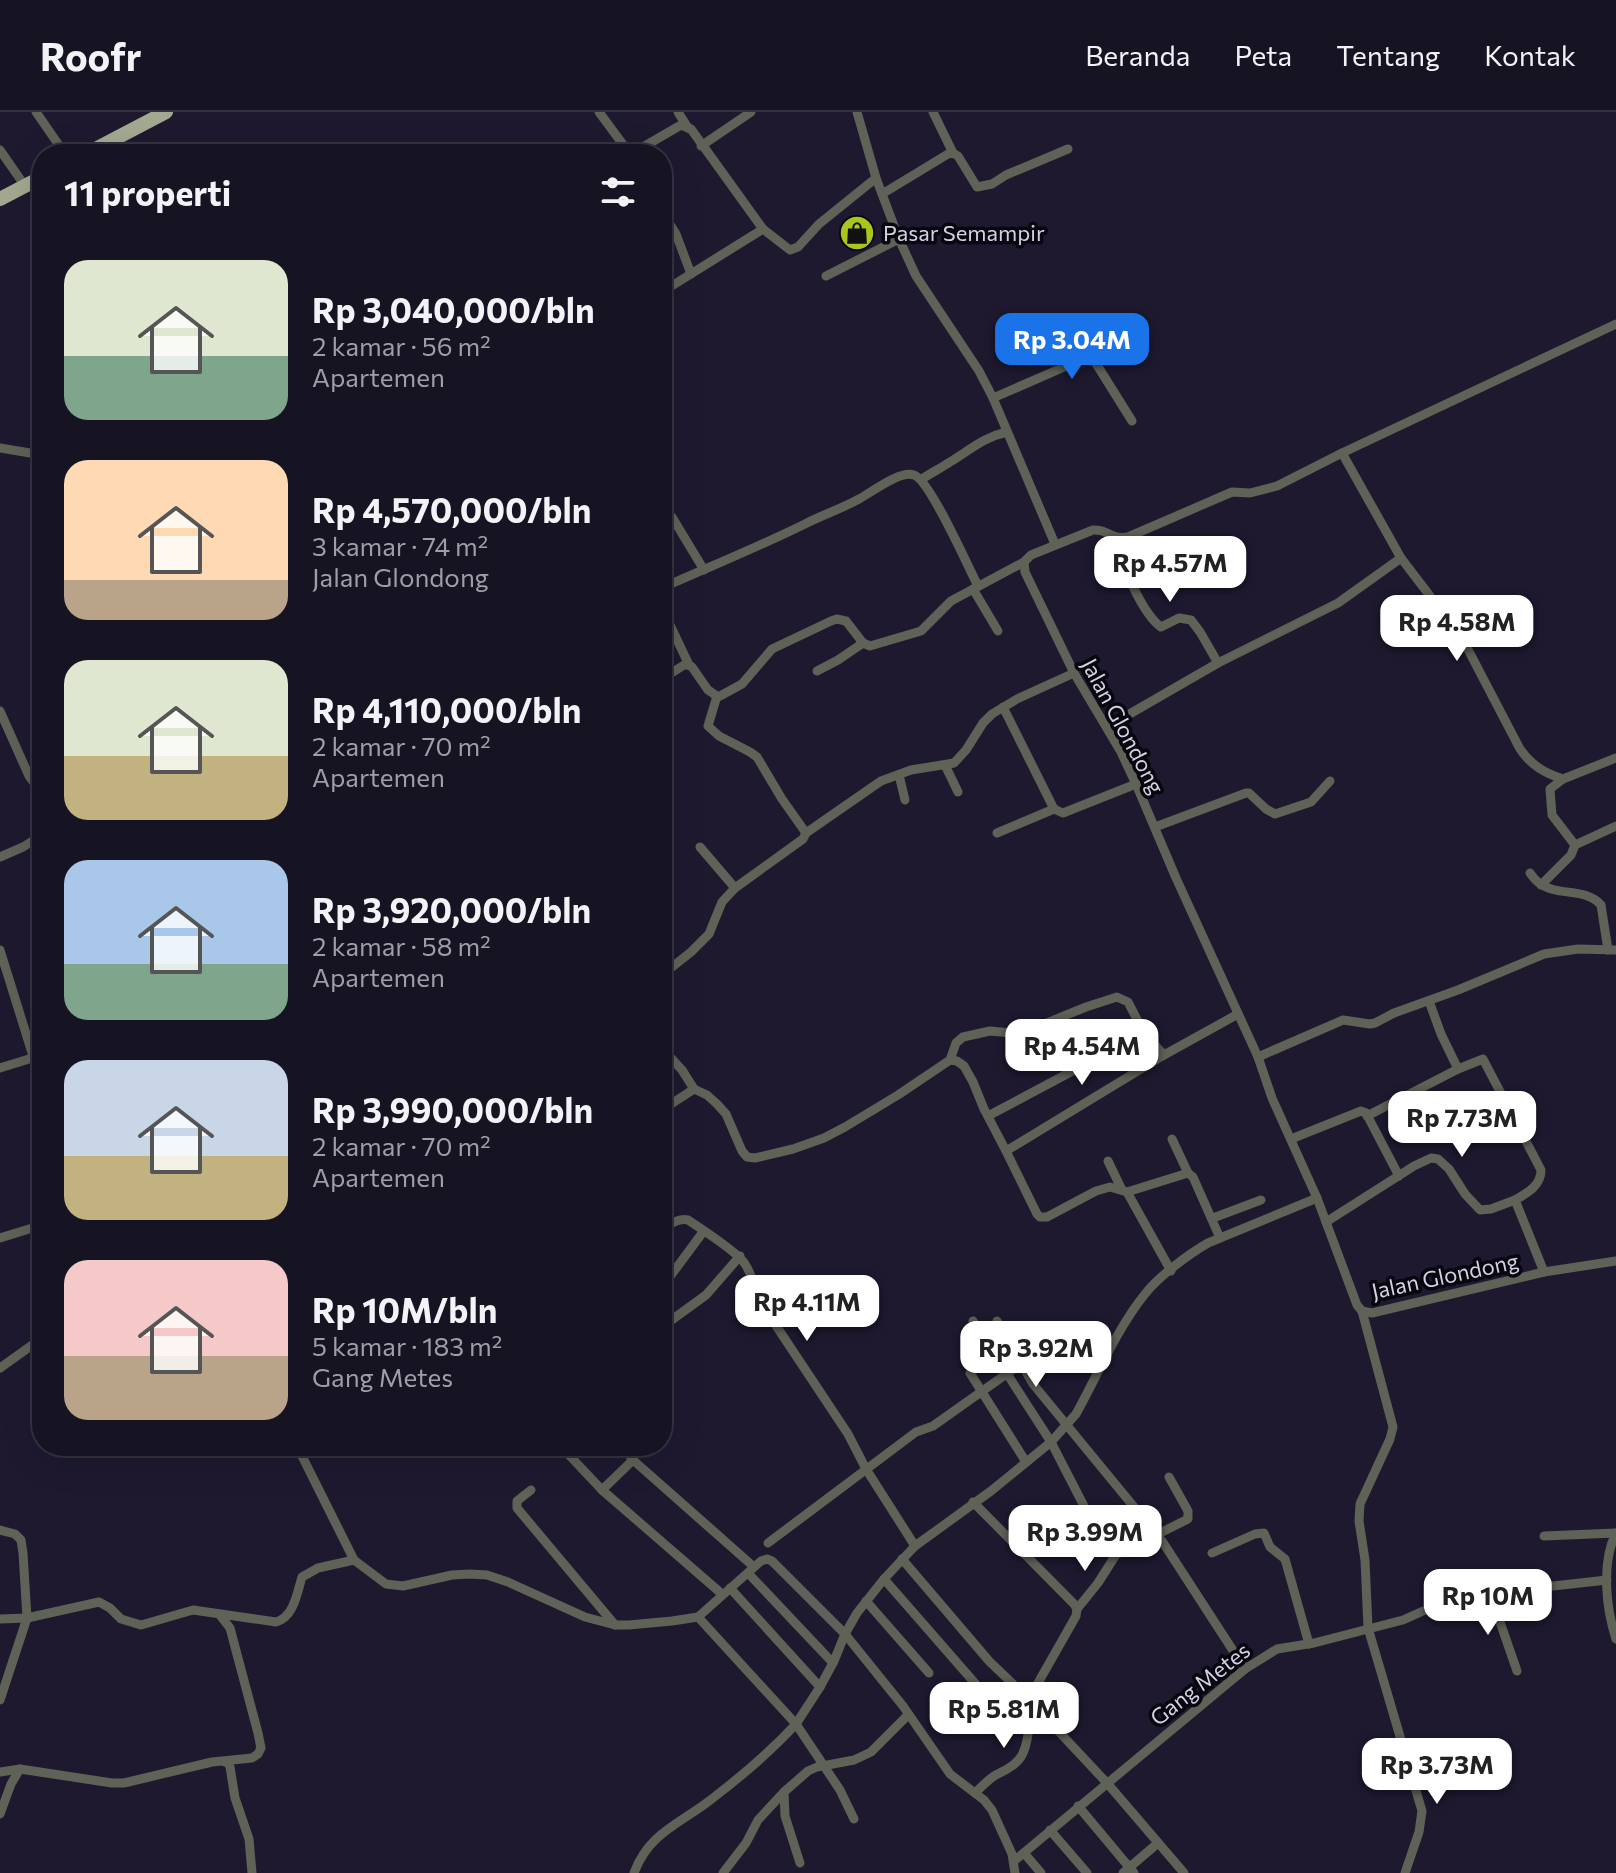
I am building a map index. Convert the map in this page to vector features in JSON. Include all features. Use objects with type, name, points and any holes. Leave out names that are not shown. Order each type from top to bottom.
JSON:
[{"type":"main road","points":[[104,144],[157,114]]},
{"type":"main road","points":[[0,199],[32,182]]},
{"type":"street","points":[[36,112],[58,144]]},
{"type":"street","points":[[599,112],[623,144]]},
{"type":"street","points":[[678,112],[763,229],[790,250],[876,178]]},
{"type":"street","points":[[701,146],[751,112]]},
{"type":"street","points":[[857,112],[876,178],[899,239],[916,276],[979,371],[993,398],[1055,544]]},
{"type":"street","points":[[933,112],[953,153],[977,187],[992,184],[1068,149]]},
{"type":"street","points":[[648,144],[681,125],[688,128]]},
{"type":"street","points":[[0,150],[25,186]]},
{"type":"street","points":[[882,194],[943,156],[953,153]]},
{"type":"street","points":[[672,228],[691,274]]},
{"type":"street","points":[[672,286],[763,229]]},
{"type":"street","points":[[826,276],[899,239]]},
{"type":"street","points":[[672,629],[689,665],[708,690],[717,696],[742,684],[772,649],[837,619],[846,621],[863,643],[870,646],[918,633],[947,604],[1055,544],[1093,530],[1104,530],[1118,539],[1128,537],[1232,492],[1250,493],[1277,486],[1616,324]]},
{"type":"street","points":[[993,398],[1092,357],[1132,421]]},
{"type":"street","points":[[922,479],[992,435],[1007,432]]},
{"type":"street","points":[[0,448],[32,453]]},
{"type":"street","points":[[1342,453],[1401,558],[1462,638],[1527,760],[1537,768],[1563,779]]},
{"type":"street","points":[[672,584],[766,544],[855,501],[900,475],[915,475],[922,479],[934,497],[998,631]]},
{"type":"street","points":[[672,517],[704,570]]},
{"type":"street","points":[[1114,537],[1130,580],[1154,622],[1161,627],[1179,618],[1191,620],[1218,663]]},
{"type":"street","points":[[1107,727],[1218,663],[1338,603],[1401,558]]},
{"type":"street","name":"Jalan Glondong","points":[[1024,562],[1025,572],[1074,673],[1107,727],[1136,784],[1258,1057],[1272,1098],[1317,1198],[1357,1305],[1362,1311],[1372,1313],[1544,1272],[1616,1261]]},
{"type":"street","points":[[817,671],[863,643]]},
{"type":"street","points":[[672,673],[689,665]]},
{"type":"street","points":[[672,967],[709,934],[722,902],[735,888],[803,839],[806,833],[881,781],[911,770],[954,763],[992,714],[1074,673]]},
{"type":"street","points":[[717,696],[708,726],[719,736],[757,757],[806,833]]},
{"type":"street","points":[[1003,707],[1054,809],[1063,813],[1136,784]]},
{"type":"street","points":[[0,711],[32,780]]},
{"type":"street","points":[[1575,845],[1551,813],[1550,789],[1563,779],[1616,758]]},
{"type":"street","points":[[945,765],[958,792]]},
{"type":"street","points":[[899,775],[905,800]]},
{"type":"street","points":[[1155,827],[1246,793],[1271,813],[1281,813],[1311,802],[1330,781]]},
{"type":"street","points":[[997,833],[1054,809]]},
{"type":"street","points":[[1541,885],[1571,855],[1575,845],[1616,826]]},
{"type":"street","points":[[0,857],[32,841]]},
{"type":"street","points":[[700,847],[735,888]]},
{"type":"street","points":[[1258,1057],[1343,1020],[1375,1023],[1544,954],[1578,949],[1612,950],[1597,900],[1584,894],[1541,885],[1530,873]]},
{"type":"street","points":[[0,950],[32,1040]]},
{"type":"street","points":[[672,1059],[694,1089],[707,1095],[726,1114],[742,1151],[747,1157],[755,1158],[774,1155],[824,1138],[887,1102],[950,1060],[956,1043],[963,1037],[990,1031],[1011,1033],[1032,1029],[1117,997],[1128,1002],[1144,1033],[1164,1055]]},
{"type":"street","points":[[1429,1001],[1458,1069]]},
{"type":"street","points":[[1006,1151],[1238,1014]]},
{"type":"street","points":[[988,1116],[1144,1033]]},
{"type":"street","points":[[0,1068],[32,1059]]},
{"type":"street","points":[[1326,1222],[1431,1158],[1438,1159],[1449,1169],[1480,1210],[1515,1200],[1536,1185],[1541,1176],[1541,1170],[1483,1059],[1367,1116]]},
{"type":"street","points":[[950,1060],[964,1066],[1040,1217],[1047,1217],[1096,1191],[1110,1187],[1124,1191],[1188,1173]]},
{"type":"street","points":[[672,1103],[694,1089]]},
{"type":"street","points":[[1291,1139],[1361,1111],[1367,1116],[1399,1176]]},
{"type":"street","points":[[1172,1139],[1213,1218],[1220,1238]]},
{"type":"street","points":[[1108,1161],[1171,1271]]},
{"type":"street","points":[[634,1873],[644,1853],[660,1835],[712,1799],[772,1749],[796,1724],[820,1687],[845,1634],[866,1601],[902,1559],[915,1546],[991,1491],[1068,1425],[1130,1314],[1147,1291],[1194,1251],[1317,1198]]},
{"type":"street","points":[[1213,1218],[1261,1200]]},
{"type":"street","points":[[1515,1200],[1544,1272]]},
{"type":"street","points":[[1247,1205],[1254,1223]]},
{"type":"street","points":[[672,1223],[683,1219],[693,1223],[740,1256],[763,1306],[848,1434],[866,1469],[915,1546]]},
{"type":"street","points":[[0,1238],[32,1228]]},
{"type":"street","points":[[672,1274],[703,1232]]},
{"type":"street","points":[[672,1320],[706,1295],[740,1256]]},
{"type":"street","points":[[1362,1311],[1393,1427],[1360,1504],[1359,1521],[1365,1560],[1368,1628],[1422,1811],[1419,1832],[1405,1873]]},
{"type":"street","points":[[973,1321],[1051,1442],[1086,1510],[1117,1553]]},
{"type":"street","points":[[997,1321],[1033,1384],[1157,1535],[1245,1669]]},
{"type":"street","points":[[0,1368],[32,1345]]},
{"type":"street","points":[[768,1543],[916,1432],[933,1426],[1022,1363]]},
{"type":"street","points":[[970,1373],[1026,1462]]},
{"type":"street","points":[[302,1456],[354,1560],[386,1584],[394,1586],[452,1575],[487,1575],[585,1617],[615,1625],[698,1617],[764,1560],[772,1561],[845,1634],[950,1774],[992,1810],[1008,1841],[1015,1873]]},
{"type":"street","points":[[570,1456],[602,1490],[726,1591],[820,1687]]},
{"type":"street","points":[[630,1456],[751,1570],[833,1663]]},
{"type":"street","points":[[602,1490],[633,1460]]},
{"type":"street","points":[[975,1793],[1019,1759],[1024,1751],[1031,1700],[1077,1609],[1117,1553],[1187,1521],[1189,1517],[1169,1477]]},
{"type":"street","points":[[531,1490],[517,1501],[517,1508],[615,1625]]},
{"type":"street","points":[[973,1502],[1077,1609]]},
{"type":"street","points":[[0,1530],[15,1534],[21,1540],[27,1618],[0,1700]]},
{"type":"street","points":[[1212,1553],[1264,1533],[1270,1547],[1285,1559],[1309,1644]]},
{"type":"street","points":[[1544,1536],[1616,1533],[1610,1547],[1607,1580],[1616,1639]]},
{"type":"street","points":[[902,1559],[989,1661],[1031,1700],[1184,1873]]},
{"type":"street","points":[[0,1619],[27,1618],[99,1602],[121,1619],[141,1625],[193,1610],[283,1620],[290,1612],[302,1577],[318,1568],[354,1560]]},
{"type":"street","points":[[884,1579],[994,1705]]},
{"type":"street","name":"Gang Metes","points":[[1014,1861],[1245,1669],[1277,1649],[1403,1620],[1423,1611],[1490,1593],[1607,1580]]},
{"type":"street","points":[[1490,1593],[1517,1671]]},
{"type":"street","points":[[866,1601],[929,1673]]},
{"type":"street","points":[[0,1772],[20,1769],[124,1783],[212,1762],[252,1758],[258,1754],[261,1748],[230,1628],[219,1614]]},
{"type":"street","points":[[698,1617],[796,1724],[825,1765],[854,1819]]},
{"type":"street","points":[[723,1873],[746,1843],[758,1820],[808,1771],[854,1760],[871,1752],[908,1715]]},
{"type":"street","points":[[225,1762],[230,1767],[235,1798],[249,1839],[252,1873]]},
{"type":"street","points":[[0,1814],[20,1769]]},
{"type":"street","points":[[784,1792],[785,1816],[800,1863]]},
{"type":"street","points":[[1078,1806],[1129,1871],[1158,1843]]},
{"type":"street","points":[[1050,1830],[1087,1873]]},
{"type":"street","points":[[1024,1853],[1041,1873]]},
{"type":"place","name":"Pasar Semampir","points":[[857,233]]}]
